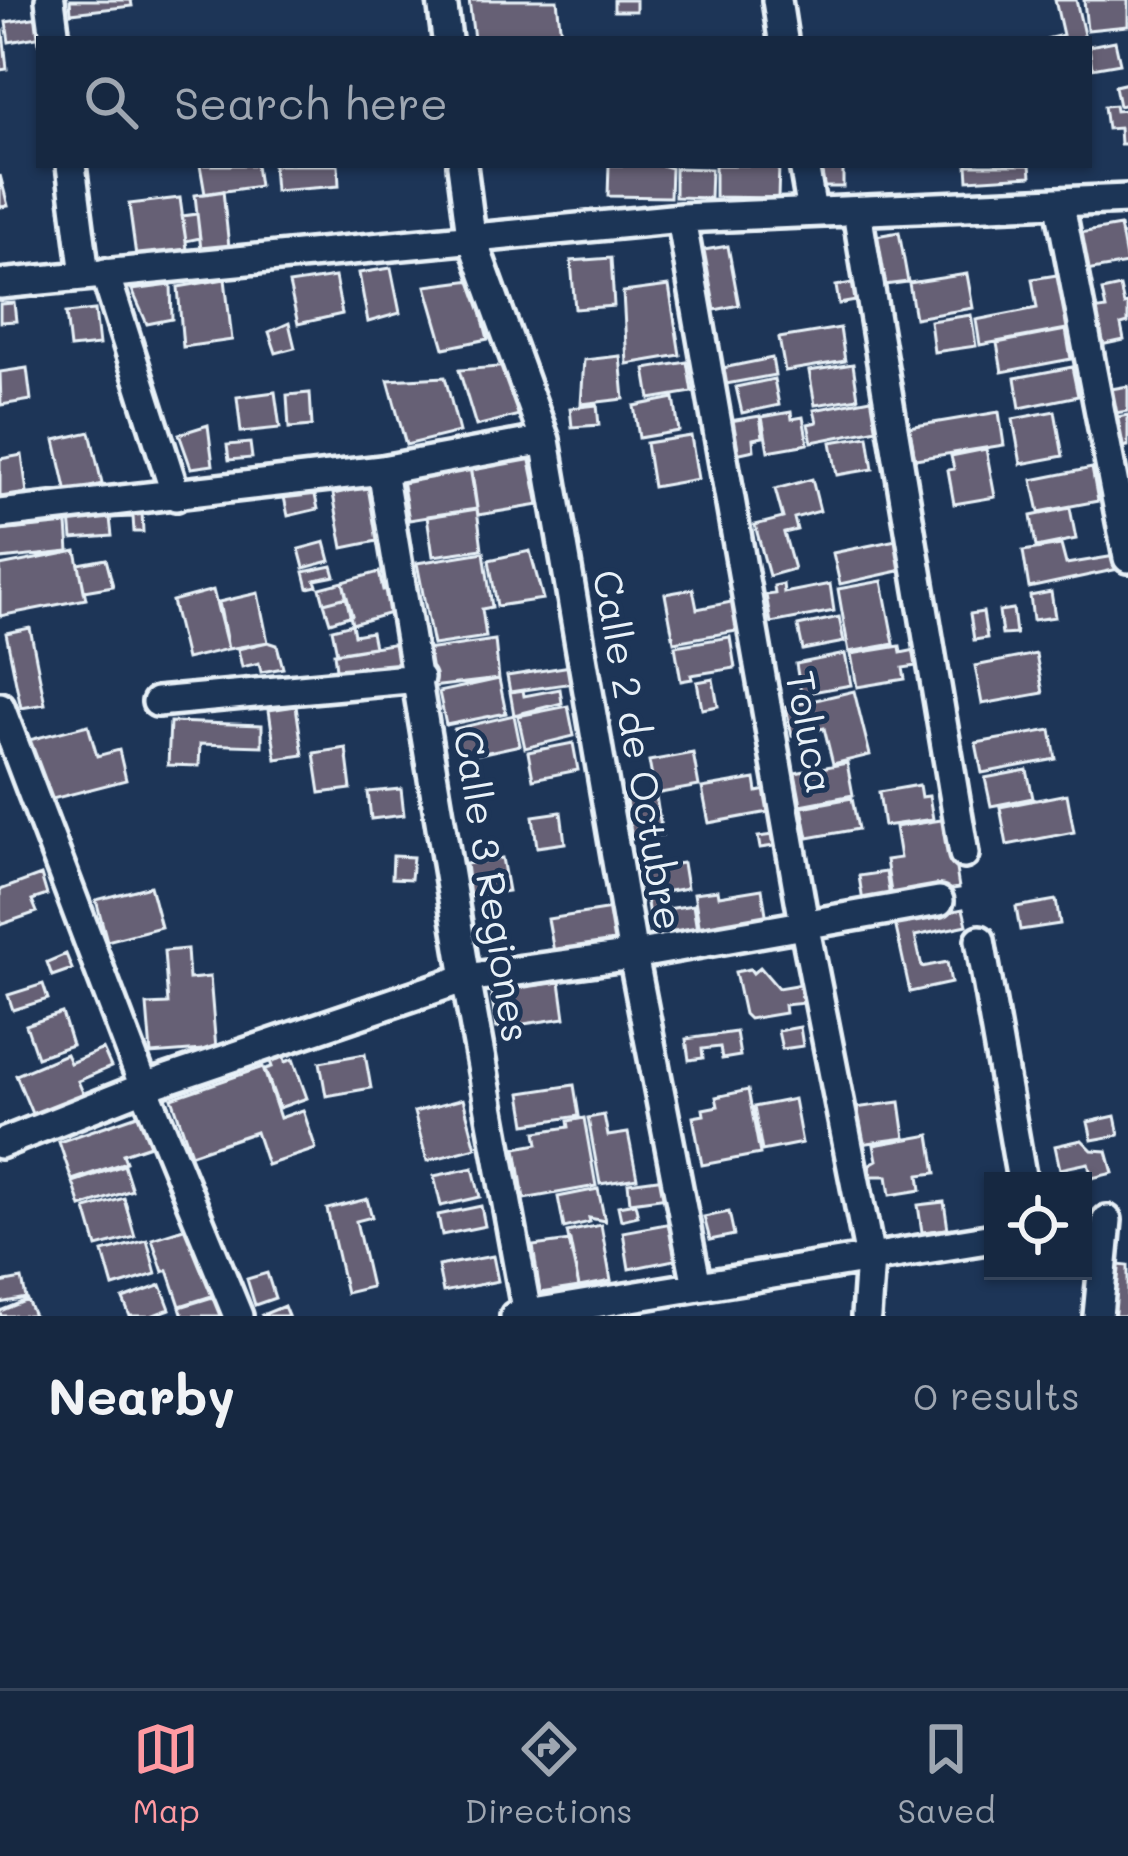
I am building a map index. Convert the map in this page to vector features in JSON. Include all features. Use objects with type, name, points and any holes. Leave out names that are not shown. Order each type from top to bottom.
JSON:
[{"type":"street","points":[[50,0],[55,36]]},
{"type":"street","points":[[442,0],[447,36]]},
{"type":"street","points":[[777,0],[783,36]]},
{"type":"street","points":[[72,168],[95,274],[176,496]]},
{"type":"street","name":"Calle 2 de Octubre","points":[[462,168],[470,236],[545,440],[633,955],[698,1286]]},
{"type":"street","points":[[805,168],[812,212]]},
{"type":"street","points":[[0,284],[681,218],[1128,200]]},
{"type":"street","points":[[1060,205],[1128,558]]},
{"type":"street","points":[[857,212],[964,854]]},
{"type":"street","name":"Toluca","points":[[681,218],[803,923],[870,1258],[866,1316]]},
{"type":"street","points":[[0,514],[382,470],[545,440]]},
{"type":"street","name":"Calle 3 Regiones","points":[[382,470],[521,1315]]},
{"type":"street","points":[[158,702],[419,677]]},
{"type":"street","points":[[0,707],[144,1087],[238,1316]]},
{"type":"street","points":[[0,1144],[144,1087],[466,978],[633,955],[939,901]]},
{"type":"street","points":[[980,940],[1020,1172]]},
{"type":"street","points":[[1099,1316],[1106,1220]]},
{"type":"street","points":[[521,1315],[984,1239]]},
{"type":"building","points":[[70,0],[131,0],[132,6],[71,13]]},
{"type":"building","points":[[469,0],[557,0],[561,35],[474,36]]},
{"type":"building","points":[[614,0],[636,0],[636,11],[614,11]]},
{"type":"building","points":[[1055,0],[1076,0],[1084,36],[1059,36],[1063,35]]},
{"type":"building","points":[[1084,0],[1128,0],[1128,26],[1087,30]]},
{"type":"building","points":[[39,17],[42,36],[9,42],[6,22]]},
{"type":"building","points":[[0,31],[7,69],[0,70]]},
{"type":"building","points":[[1115,41],[1120,63],[1092,68],[1092,45]]},
{"type":"building","points":[[1128,83],[1128,104],[1119,106],[1115,86]]},
{"type":"building","points":[[1115,105],[1116,111],[1128,110],[1128,144],[1120,144],[1119,128],[1107,129],[1104,106]]},
{"type":"building","points":[[201,168],[256,168],[259,186],[205,194]]},
{"type":"building","points":[[273,168],[338,168],[339,186],[275,191]]},
{"type":"building","points":[[609,168],[671,168],[670,197],[608,196]]},
{"type":"building","points":[[675,168],[711,169],[710,198],[675,197]]},
{"type":"building","points":[[715,168],[779,168],[778,198],[715,197]]},
{"type":"building","points":[[819,168],[843,168],[843,187],[820,187]]},
{"type":"building","points":[[967,168],[1030,168],[1031,176],[968,180]]},
{"type":"building","points":[[0,175],[8,206],[0,207]]},
{"type":"building","points":[[223,191],[229,247],[201,250],[195,195]]},
{"type":"building","points":[[180,198],[187,249],[136,256],[129,204]]},
{"type":"building","points":[[197,214],[200,238],[186,241],[182,216]]},
{"type":"building","points":[[1120,226],[1127,264],[1086,271],[1080,233]]},
{"type":"building","points":[[899,232],[908,282],[884,285],[876,236]]},
{"type":"building","points":[[728,246],[739,305],[715,310],[704,250]]},
{"type":"building","points":[[611,258],[614,306],[575,309],[571,261]]},
{"type":"building","points":[[391,268],[400,313],[368,322],[359,273]]},
{"type":"building","points":[[967,274],[973,308],[915,318],[909,283]]},
{"type":"building","points":[[1063,274],[1072,328],[980,345],[976,320],[1037,308],[1032,279]]},
{"type":"building","points":[[335,277],[342,314],[298,324],[289,284]]},
{"type":"building","points":[[225,279],[232,340],[183,347],[178,287]]},
{"type":"building","points":[[473,280],[488,339],[444,348],[426,286]]},
{"type":"building","points":[[857,282],[861,300],[839,304],[836,286]]},
{"type":"building","points":[[171,285],[172,319],[147,324],[132,290]]},
{"type":"building","points":[[669,286],[680,355],[627,364],[623,292]]},
{"type":"building","points":[[1120,287],[1124,305],[1128,304],[1128,323],[1121,325],[1124,340],[1101,345],[1093,311],[1106,309],[1102,291]]},
{"type":"building","points":[[14,303],[16,321],[0,322],[0,304]]},
{"type":"building","points":[[95,310],[99,345],[70,348],[66,313]]},
{"type":"building","points":[[971,315],[976,346],[934,352],[930,321]]},
{"type":"building","points":[[289,323],[295,348],[276,353],[269,332]]},
{"type":"building","points":[[840,328],[845,361],[785,371],[779,338]]},
{"type":"building","points":[[1066,330],[1071,359],[1002,372],[997,343]]},
{"type":"building","points":[[620,356],[624,399],[581,404],[584,360]]},
{"type":"building","points":[[772,358],[775,375],[726,384],[723,368]]},
{"type":"building","points":[[687,362],[692,392],[650,399],[645,369]]},
{"type":"building","points":[[853,364],[858,398],[815,405],[809,371]]},
{"type":"building","points":[[511,366],[527,413],[476,426],[459,370]]},
{"type":"building","points":[[1072,367],[1078,396],[1020,408],[1015,378]]},
{"type":"building","points":[[27,368],[31,400],[1,405],[0,372]]},
{"type":"building","points":[[445,377],[459,432],[406,445],[388,380]]},
{"type":"building","points":[[774,379],[779,405],[742,413],[736,387]]},
{"type":"building","points":[[1128,386],[1128,411],[1115,413],[1111,389]]},
{"type":"building","points":[[275,392],[280,428],[241,432],[237,397]]},
{"type":"building","points":[[310,393],[312,426],[289,428],[287,395]]},
{"type":"building","points":[[674,398],[679,431],[639,438],[634,406]]},
{"type":"building","points":[[876,398],[882,428],[812,442],[808,424],[817,422],[814,410]]},
{"type":"building","points":[[597,405],[599,425],[572,427],[570,408]]},
{"type":"building","points":[[1055,411],[1063,456],[1021,464],[1013,419]]},
{"type":"building","points":[[791,412],[792,419],[803,417],[808,444],[768,451],[762,417]]},
{"type":"building","points":[[999,412],[1004,445],[915,459],[909,427]]},
{"type":"building","points":[[1128,415],[1128,446],[1118,448],[1112,418]]},
{"type":"building","points":[[760,416],[763,437],[753,439],[754,450],[736,454],[730,421]]},
{"type":"building","points":[[208,425],[213,465],[191,468],[179,434]]},
{"type":"building","points":[[90,432],[102,484],[67,493],[55,440]]},
{"type":"building","points":[[691,436],[698,479],[653,487],[646,443]]},
{"type":"building","points":[[868,436],[873,469],[837,475],[831,442]]},
{"type":"building","points":[[250,443],[252,458],[229,460],[227,445]]},
{"type":"building","points":[[986,449],[995,497],[954,504],[948,470],[954,469],[951,456]]},
{"type":"building","points":[[22,455],[27,493],[0,497],[0,459]]},
{"type":"building","points":[[529,456],[539,505],[478,515],[471,465]]},
{"type":"building","points":[[469,462],[477,509],[409,520],[401,474]]},
{"type":"building","points":[[1092,468],[1098,501],[1039,512],[1032,480]]},
{"type":"building","points":[[812,479],[820,511],[794,518],[797,530],[784,533],[794,569],[769,576],[755,525],[783,518],[775,489]]},
{"type":"building","points":[[371,486],[382,540],[343,548],[333,494]]},
{"type":"building","points":[[314,491],[318,509],[288,516],[284,497]]},
{"type":"building","points":[[1070,508],[1076,539],[1036,547],[1031,516]]},
{"type":"building","points":[[477,509],[482,549],[433,556],[427,516]]},
{"type":"building","points":[[142,512],[143,532],[134,532],[133,517],[110,518],[112,536],[72,539],[70,517]]},
{"type":"building","points":[[67,524],[69,552],[0,559],[0,531]]},
{"type":"building","points":[[896,540],[903,570],[840,584],[833,553]]},
{"type":"building","points":[[325,542],[330,561],[304,568],[299,549]]},
{"type":"building","points":[[1061,545],[1066,564],[1115,556],[1118,569],[1029,588],[1023,551]]},
{"type":"building","points":[[76,551],[86,599],[0,616],[0,566]]},
{"type":"building","points":[[530,551],[543,599],[497,606],[489,560]]},
{"type":"building","points":[[484,552],[492,607],[482,609],[486,637],[433,645],[417,563]]},
{"type":"building","points":[[106,559],[113,586],[84,591],[79,564]]},
{"type":"building","points":[[332,566],[335,576],[315,580],[317,586],[308,588],[304,572]]},
{"type":"building","points":[[379,572],[383,590],[392,588],[398,611],[352,624],[343,582]]},
{"type":"building","points":[[882,581],[894,644],[849,652],[838,589]]},
{"type":"building","points":[[343,582],[347,597],[324,603],[320,588]]},
{"type":"building","points":[[783,584],[784,593],[830,584],[834,611],[771,623],[766,595],[775,594],[774,586]]},
{"type":"building","points":[[693,589],[697,609],[736,601],[742,630],[674,642],[665,594]]},
{"type":"building","points":[[213,590],[228,649],[186,659],[172,601]]},
{"type":"building","points":[[1051,592],[1055,617],[1033,620],[1030,596]]},
{"type":"building","points":[[258,593],[268,642],[228,649],[219,602]]},
{"type":"building","points":[[347,597],[352,615],[330,622],[324,603]]},
{"type":"building","points":[[1013,609],[1016,634],[1002,635],[999,611]]},
{"type":"building","points":[[983,612],[987,638],[974,640],[970,614]]},
{"type":"building","points":[[839,617],[844,642],[803,650],[798,626]]},
{"type":"building","points":[[352,624],[354,635],[371,632],[374,647],[337,653],[332,629]]},
{"type":"building","points":[[30,628],[45,704],[21,708],[6,633]]},
{"type":"building","points":[[730,637],[735,668],[681,681],[675,646]]},
{"type":"building","points":[[495,640],[499,679],[431,687],[426,650]]},
{"type":"building","points":[[268,642],[277,645],[283,668],[261,672],[259,663],[242,667],[238,649]]},
{"type":"building","points":[[398,643],[401,668],[337,677],[334,653]]},
{"type":"building","points":[[900,646],[901,653],[920,649],[923,665],[903,668],[905,679],[857,687],[851,654]]},
{"type":"building","points":[[845,654],[851,685],[801,694],[796,664]]},
{"type":"building","points":[[1036,654],[1043,693],[982,704],[975,666]]},
{"type":"building","points":[[577,665],[580,682],[510,692],[507,676]]},
{"type":"building","points":[[499,679],[506,713],[446,725],[439,692]]},
{"type":"building","points":[[713,679],[718,706],[702,709],[697,682]]},
{"type":"building","points":[[560,689],[562,703],[514,715],[510,692],[523,690],[524,696]]},
{"type":"building","points":[[854,691],[870,755],[833,764],[824,728],[792,736],[786,707]]},
{"type":"building","points":[[296,706],[303,755],[276,759],[269,710]]},
{"type":"building","points":[[568,706],[574,736],[525,748],[518,716]]},
{"type":"building","points":[[514,715],[520,745],[461,758],[454,729]]},
{"type":"building","points":[[170,722],[262,725],[262,746],[200,744],[199,766],[168,765]]},
{"type":"building","points":[[88,725],[97,756],[119,750],[126,780],[41,802],[25,741]]},
{"type":"building","points":[[1051,730],[1056,759],[982,773],[976,743]]},
{"type":"building","points":[[573,743],[578,770],[533,779],[528,752]]},
{"type":"building","points":[[346,748],[351,789],[320,793],[314,753]]},
{"type":"building","points":[[693,753],[699,786],[655,794],[649,761]]},
{"type":"building","points":[[847,763],[853,795],[801,805],[795,773]]},
{"type":"building","points":[[1027,770],[1033,798],[991,806],[985,778]]},
{"type":"building","points":[[755,779],[757,792],[771,789],[774,811],[709,823],[702,788]]},
{"type":"building","points":[[919,785],[921,797],[929,796],[933,819],[884,826],[879,792]]},
{"type":"building","points":[[401,789],[404,815],[371,819],[368,792]]},
{"type":"building","points":[[1067,794],[1074,832],[1007,845],[1000,807]]},
{"type":"building","points":[[656,796],[662,835],[632,839],[626,801]]},
{"type":"building","points":[[852,798],[858,829],[808,838],[802,807]]},
{"type":"building","points":[[561,812],[565,843],[537,847],[533,816]]},
{"type":"building","points":[[948,819],[959,888],[892,899],[886,860],[900,858],[895,827]]},
{"type":"building","points":[[780,834],[781,845],[760,848],[758,837]]},
{"type":"building","points":[[393,856],[413,857],[411,879],[392,878]]},
{"type":"building","points":[[502,858],[508,891],[470,897],[466,864]]},
{"type":"building","points":[[683,863],[687,888],[664,892],[667,909],[693,905],[697,930],[652,937],[642,869]]},
{"type":"building","points":[[886,872],[890,898],[863,902],[859,876]]},
{"type":"building","points":[[41,875],[47,895],[32,900],[37,912],[0,925],[0,890]]},
{"type":"building","points":[[150,886],[161,927],[107,941],[96,900]]},
{"type":"building","points":[[762,889],[767,920],[700,931],[694,893],[718,890],[719,896]]},
{"type":"building","points":[[1056,900],[1060,924],[1020,930],[1016,907]]},
{"type":"building","points":[[618,908],[623,941],[554,952],[548,919]]},
{"type":"building","points":[[963,909],[967,925],[915,936],[922,967],[947,962],[951,983],[910,992],[895,923]]},
{"type":"building","points":[[187,949],[189,979],[210,977],[216,1049],[151,1054],[147,1005],[168,1004],[164,951]]},
{"type":"building","points":[[66,954],[72,969],[52,976],[47,962]]},
{"type":"building","points":[[760,967],[778,988],[802,984],[805,1003],[784,1005],[785,1013],[749,1019],[735,972],[750,969],[753,973]]},
{"type":"building","points":[[560,982],[565,1018],[496,1028],[491,992]]},
{"type":"building","points":[[43,984],[48,999],[13,1010],[8,995]]},
{"type":"building","points":[[62,1013],[72,1045],[37,1057],[26,1025]]},
{"type":"building","points":[[800,1027],[803,1046],[782,1049],[778,1031]]},
{"type":"building","points":[[736,1032],[740,1056],[722,1059],[720,1047],[702,1049],[703,1058],[689,1060],[686,1039]]},
{"type":"building","points":[[103,1049],[111,1067],[78,1081],[84,1095],[33,1116],[16,1075],[66,1054],[70,1063]]},
{"type":"building","points":[[365,1054],[371,1088],[326,1096],[320,1062]]},
{"type":"building","points":[[284,1057],[285,1062],[293,1059],[307,1098],[279,1108],[265,1069],[272,1067],[270,1061]]},
{"type":"building","points":[[263,1067],[280,1118],[303,1110],[316,1149],[267,1165],[256,1132],[191,1154],[172,1098]]},
{"type":"building","points":[[574,1085],[579,1116],[526,1124],[521,1093]]},
{"type":"building","points":[[748,1090],[760,1154],[702,1165],[693,1117],[718,1106],[716,1097]]},
{"type":"building","points":[[463,1099],[476,1148],[427,1161],[414,1112]]},
{"type":"building","points":[[794,1099],[802,1143],[762,1151],[754,1107]]},
{"type":"building","points":[[900,1102],[905,1138],[860,1144],[855,1108]]},
{"type":"building","points":[[146,1112],[156,1143],[123,1154],[126,1162],[72,1180],[59,1142]]},
{"type":"building","points":[[604,1115],[608,1136],[628,1133],[637,1178],[600,1184],[588,1118]]},
{"type":"building","points":[[1115,1116],[1119,1135],[1092,1140],[1088,1122]]},
{"type":"building","points":[[584,1118],[596,1186],[524,1199],[516,1148],[538,1144],[536,1132],[569,1127],[568,1121]]},
{"type":"building","points":[[930,1135],[936,1173],[919,1175],[921,1190],[890,1195],[887,1176],[871,1176],[870,1164],[877,1160],[874,1145]]},
{"type":"building","points":[[1082,1140],[1092,1150],[1107,1151],[1113,1173],[1092,1178],[1088,1163],[1060,1169],[1055,1146]]},
{"type":"building","points":[[124,1165],[132,1190],[81,1207],[73,1182]]},
{"type":"building","points":[[473,1168],[480,1197],[441,1206],[434,1176]]},
{"type":"building","points":[[665,1178],[668,1197],[630,1202],[628,1183]]},
{"type":"building","points":[[598,1189],[605,1221],[589,1218],[590,1222],[564,1228],[558,1197]]},
{"type":"building","points":[[124,1198],[135,1237],[97,1247],[86,1209]]},
{"type":"building","points":[[367,1199],[372,1217],[356,1221],[371,1287],[346,1293],[327,1209]]},
{"type":"building","points":[[944,1202],[948,1229],[922,1232],[918,1205]]},
{"type":"building","points":[[635,1203],[638,1216],[621,1220],[618,1206]]},
{"type":"building","points":[[481,1206],[485,1226],[442,1235],[438,1215]]},
{"type":"building","points":[[729,1212],[734,1235],[710,1240],[704,1217]]},
{"type":"building","points":[[677,1222],[684,1258],[629,1269],[623,1232]]},
{"type":"building","points":[[196,1225],[218,1294],[180,1306],[152,1239]]},
{"type":"building","points":[[601,1225],[611,1281],[579,1287],[567,1232]]},
{"type":"building","points":[[147,1240],[156,1274],[113,1287],[103,1252]]},
{"type":"building","points":[[570,1241],[579,1287],[540,1293],[533,1246]]},
{"type":"building","points":[[493,1256],[498,1281],[443,1292],[438,1266]]},
{"type":"building","points":[[1118,1265],[1128,1266],[1128,1316],[1114,1316]]},
{"type":"building","points":[[267,1273],[275,1298],[255,1305],[247,1279]]},
{"type":"building","points":[[22,1279],[26,1298],[0,1303],[0,1283]]},
{"type":"building","points":[[161,1285],[170,1309],[151,1316],[130,1316],[123,1299]]},
{"type":"building","points":[[219,1295],[226,1316],[183,1316],[180,1307]]},
{"type":"building","points":[[27,1300],[34,1316],[1,1316],[0,1311]]},
{"type":"building","points":[[284,1306],[288,1316],[262,1315]]}]
